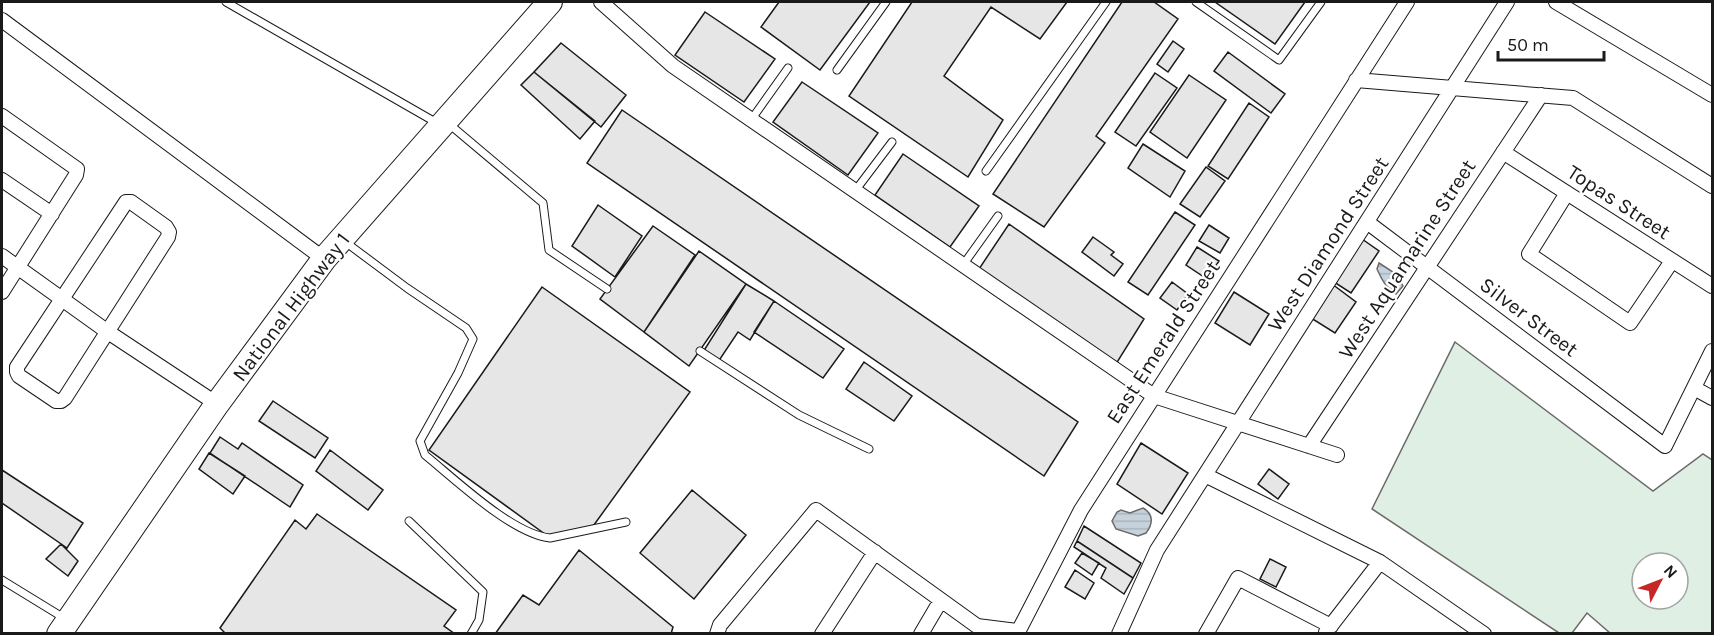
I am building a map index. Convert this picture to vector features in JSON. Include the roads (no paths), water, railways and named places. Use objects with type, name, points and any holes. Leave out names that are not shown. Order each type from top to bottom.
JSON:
[{"type":"highway","name":"National Highway 1","points":[[64,627],[217,404],[324,259],[550,2]]},
{"type":"street","points":[[601,2],[673,66],[1154,396],[1337,455]]},
{"type":"street","name":"East Emerald Street","points":[[1017,632],[1081,510],[1407,2]]},
{"type":"street","name":"West Diamond Street","points":[[1119,633],[1157,550],[1508,2]]},
{"type":"street","points":[[1556,2],[1713,95]]},
{"type":"street","points":[[2,20],[324,259]]},
{"type":"street","points":[[1356,80],[1573,98],[1713,186]]},
{"type":"street","name":"West Aquamarine Street","points":[[1310,446],[1541,95]]},
{"type":"street","points":[[2,116],[76,169],[76,175],[2,292]]},
{"type":"street","name":"Topas Street","points":[[1503,152],[1713,286]]},
{"type":"street","points":[[2,180],[52,214]]},
{"type":"street","points":[[1567,193],[1529,254],[1630,323],[1672,261]]},
{"type":"street","points":[[126,202],[131,202],[169,232],[108,332],[61,401],[56,401],[16,372],[61,299],[126,202]]},
{"type":"street","name":"Silver Street","points":[[1367,222],[1665,446],[1694,388]]},
{"type":"street","points":[[2,256],[108,332],[217,404]]},
{"type":"street","points":[[1713,351],[1694,388],[1713,398]]},
{"type":"street","points":[[1205,475],[1380,562],[1484,633]]},
{"type":"street","points":[[717,633],[720,625],[816,510],[977,626],[1017,632]]},
{"type":"street","points":[[822,633],[875,552]]},
{"type":"street","points":[[1206,633],[1238,578],[1328,630],[1380,562]]},
{"type":"street","points":[[921,633],[941,600]]},
{"type":"lane","points":[[226,2],[443,123],[543,203],[549,250],[607,289]]},
{"type":"lane","points":[[837,70],[886,2]]},
{"type":"lane","points":[[986,171],[1106,2]]},
{"type":"lane","points":[[1196,2],[1279,60],[1321,2]]},
{"type":"lane","points":[[751,120],[788,68]]},
{"type":"lane","points":[[855,191],[892,142]]},
{"type":"lane","points":[[963,265],[998,216]]},
{"type":"lane","points":[[341,239],[466,328],[473,339],[458,373],[420,441],[425,455],[503,518],[539,537],[550,538],[626,522]]},
{"type":"lane","points":[[699,351],[799,416],[869,449]]},
{"type":"lane","points":[[409,521],[483,592],[479,620],[471,633]]},
{"type":"lane","points":[[2,580],[64,627]]}]
